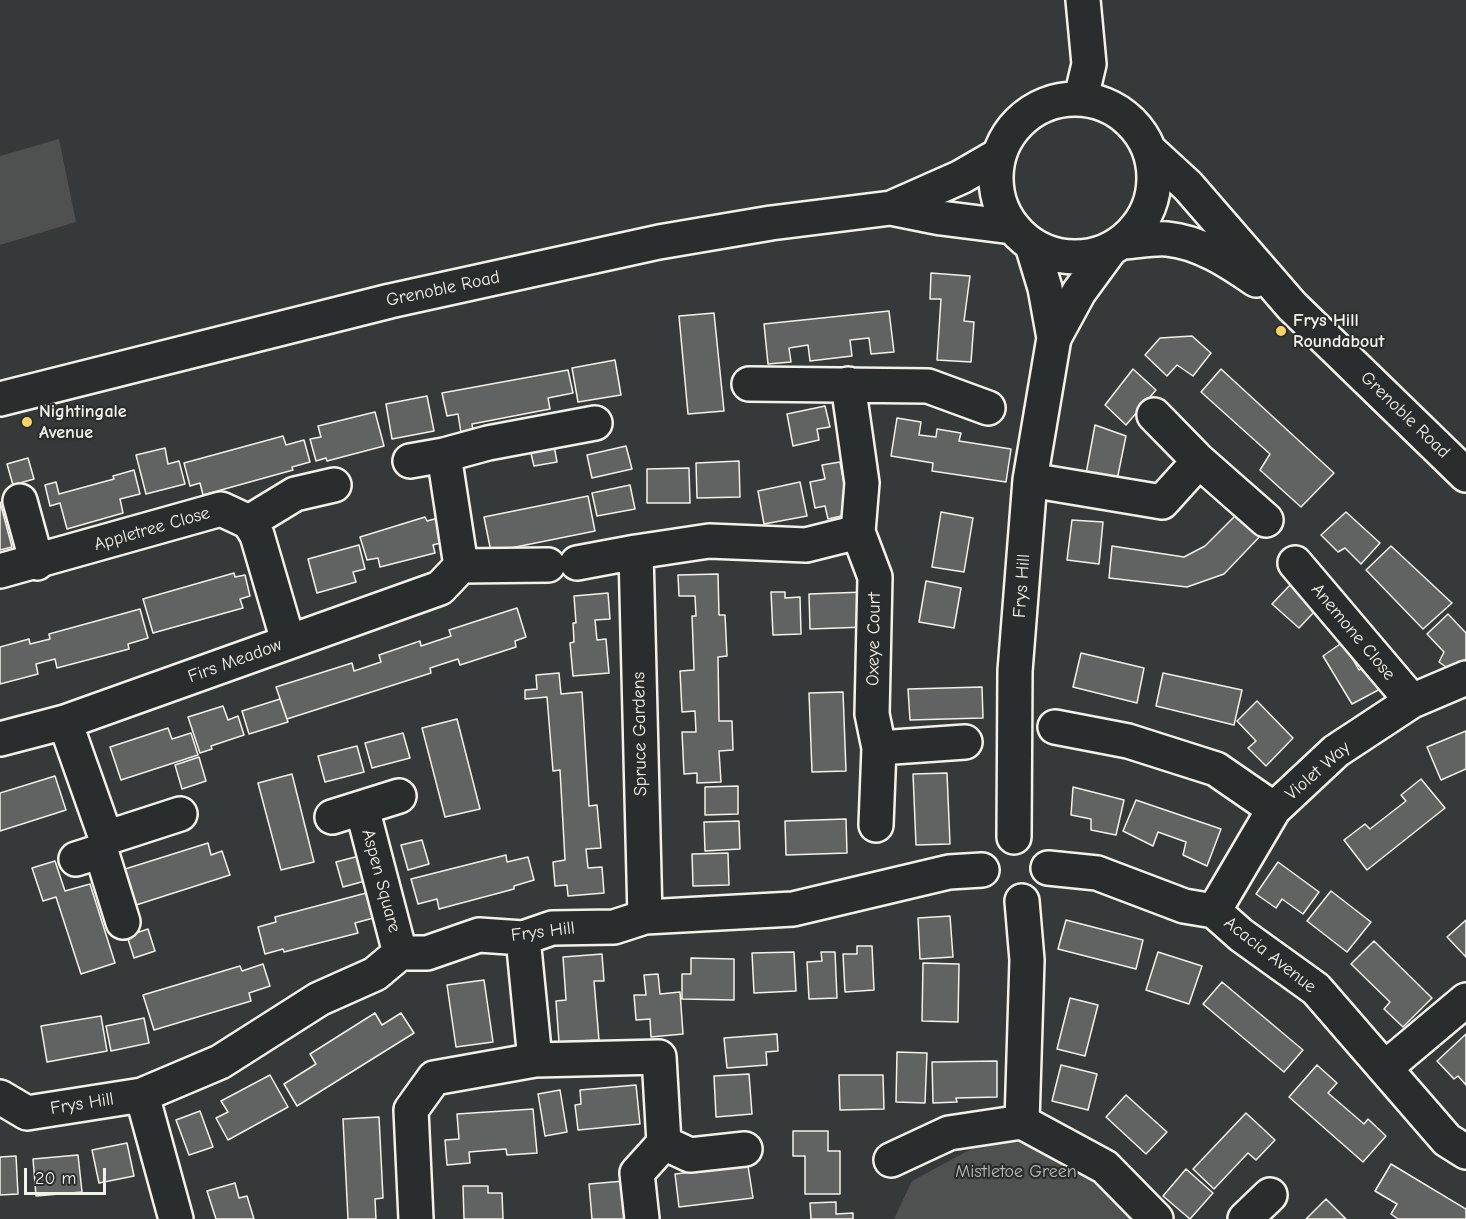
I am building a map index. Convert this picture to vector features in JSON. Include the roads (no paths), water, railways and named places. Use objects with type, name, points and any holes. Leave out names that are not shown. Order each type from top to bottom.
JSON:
[{"type":"street","points":[[1081,98],[1089,64],[1083,0]]},
{"type":"street","points":[[1081,98],[1114,108],[1138,128],[1151,152],[1156,180],[1154,196],[1142,222],[1117,246],[1084,257],[1058,257],[1022,236],[999,202],[995,175],[999,155],[1011,131],[1028,113],[1053,101],[1081,98]]},
{"type":"street","name":"Grenoble Road","points":[[1151,152],[1188,186],[1292,306],[1466,475]]},
{"type":"street","name":"Grenoble Road","points":[[0,399],[390,301],[648,244],[771,223],[891,208],[961,177],[999,155]]},
{"type":"street","name":"Grenoble Road","points":[[891,208],[1022,236]]},
{"type":"street","name":"Frys Hill","points":[[1022,236],[1045,288],[1054,338]]},
{"type":"street","name":"Grenoble Road","points":[[1117,246],[1166,239],[1187,243],[1227,260],[1292,306]]},
{"type":"street","name":"Frys Hill","points":[[1014,837],[1015,671],[1030,480],[1054,338],[1078,292],[1117,246]]},
{"type":"street","points":[[748,384],[928,386],[988,408]]},
{"type":"street","points":[[444,455],[461,566],[562,564],[710,542],[806,545],[858,532],[862,483],[848,384]]},
{"type":"street","points":[[1154,415],[1199,461],[1266,520]]},
{"type":"street","points":[[410,461],[488,443],[595,423]]},
{"type":"street","points":[[1030,480],[1162,502],[1199,461]]},
{"type":"street","points":[[288,641],[257,535],[249,522],[295,494],[334,484]]},
{"type":"street","points":[[20,501],[37,563]]},
{"type":"street","name":"Appletree Close","points":[[0,571],[37,563],[221,509],[249,522]]},
{"type":"street","name":"Oxeye Court","points":[[858,532],[875,577],[872,714],[879,748],[876,825]]},
{"type":"street","name":"Spruce Gardens","points":[[636,552],[645,917]]},
{"type":"street","name":"Anemone Close","points":[[1295,562],[1412,701]]},
{"type":"street","name":"Firs Meadow","points":[[0,739],[65,722],[440,588],[461,566]]},
{"type":"street","name":"Violet Way","points":[[1214,911],[1274,809],[1336,751],[1412,701],[1466,678]]},
{"type":"street","points":[[65,722],[95,850],[123,922]]},
{"type":"street","points":[[1055,727],[1128,741],[1216,769],[1274,809]]},
{"type":"street","points":[[879,748],[965,742]]},
{"type":"street","name":"Aspen Square","points":[[399,795],[347,813],[400,953]]},
{"type":"street","points":[[95,850],[180,814]]},
{"type":"street","points":[[1014,837],[1035,844],[1043,852],[1048,868],[1041,889],[1033,897],[1022,902],[1006,901],[996,896],[988,888],[982,870],[984,859],[990,849],[998,841],[1014,837]]},
{"type":"street","name":"Acacia Avenue","points":[[1048,868],[1097,873],[1184,906],[1214,911],[1241,935],[1316,989],[1447,1140],[1466,1152]]},
{"type":"street","name":"Frys Hill","points":[[0,1097],[27,1113],[142,1095],[220,1062],[319,999],[375,974],[400,953],[427,953],[479,935],[523,938],[552,928],[614,927],[645,917],[794,909],[949,872],[982,870]]},
{"type":"street","points":[[1022,902],[1027,960],[1022,1122]]},
{"type":"street","points":[[523,938],[535,1059]]},
{"type":"street","points":[[1384,1068],[1466,1000]]},
{"type":"street","points":[[416,1219],[411,1110],[434,1078],[535,1059],[659,1057],[664,1143],[637,1173],[642,1219]]},
{"type":"street","points":[[142,1095],[176,1219]]},
{"type":"street","points":[[891,1160],[950,1133],[1022,1122],[1105,1167],[1156,1219]]},
{"type":"street","points":[[664,1143],[690,1155],[745,1149]]},
{"type":"street","points":[[1245,1219],[1270,1195]]},
{"type":"place","name":"Frys Hill Roundabout","points":[[1281,331]]},
{"type":"place","name":"Nightingale Avenue","points":[[27,422]]},
{"type":"park label","name":"Mistletoe Green","points":[[1016,1172]]}]
